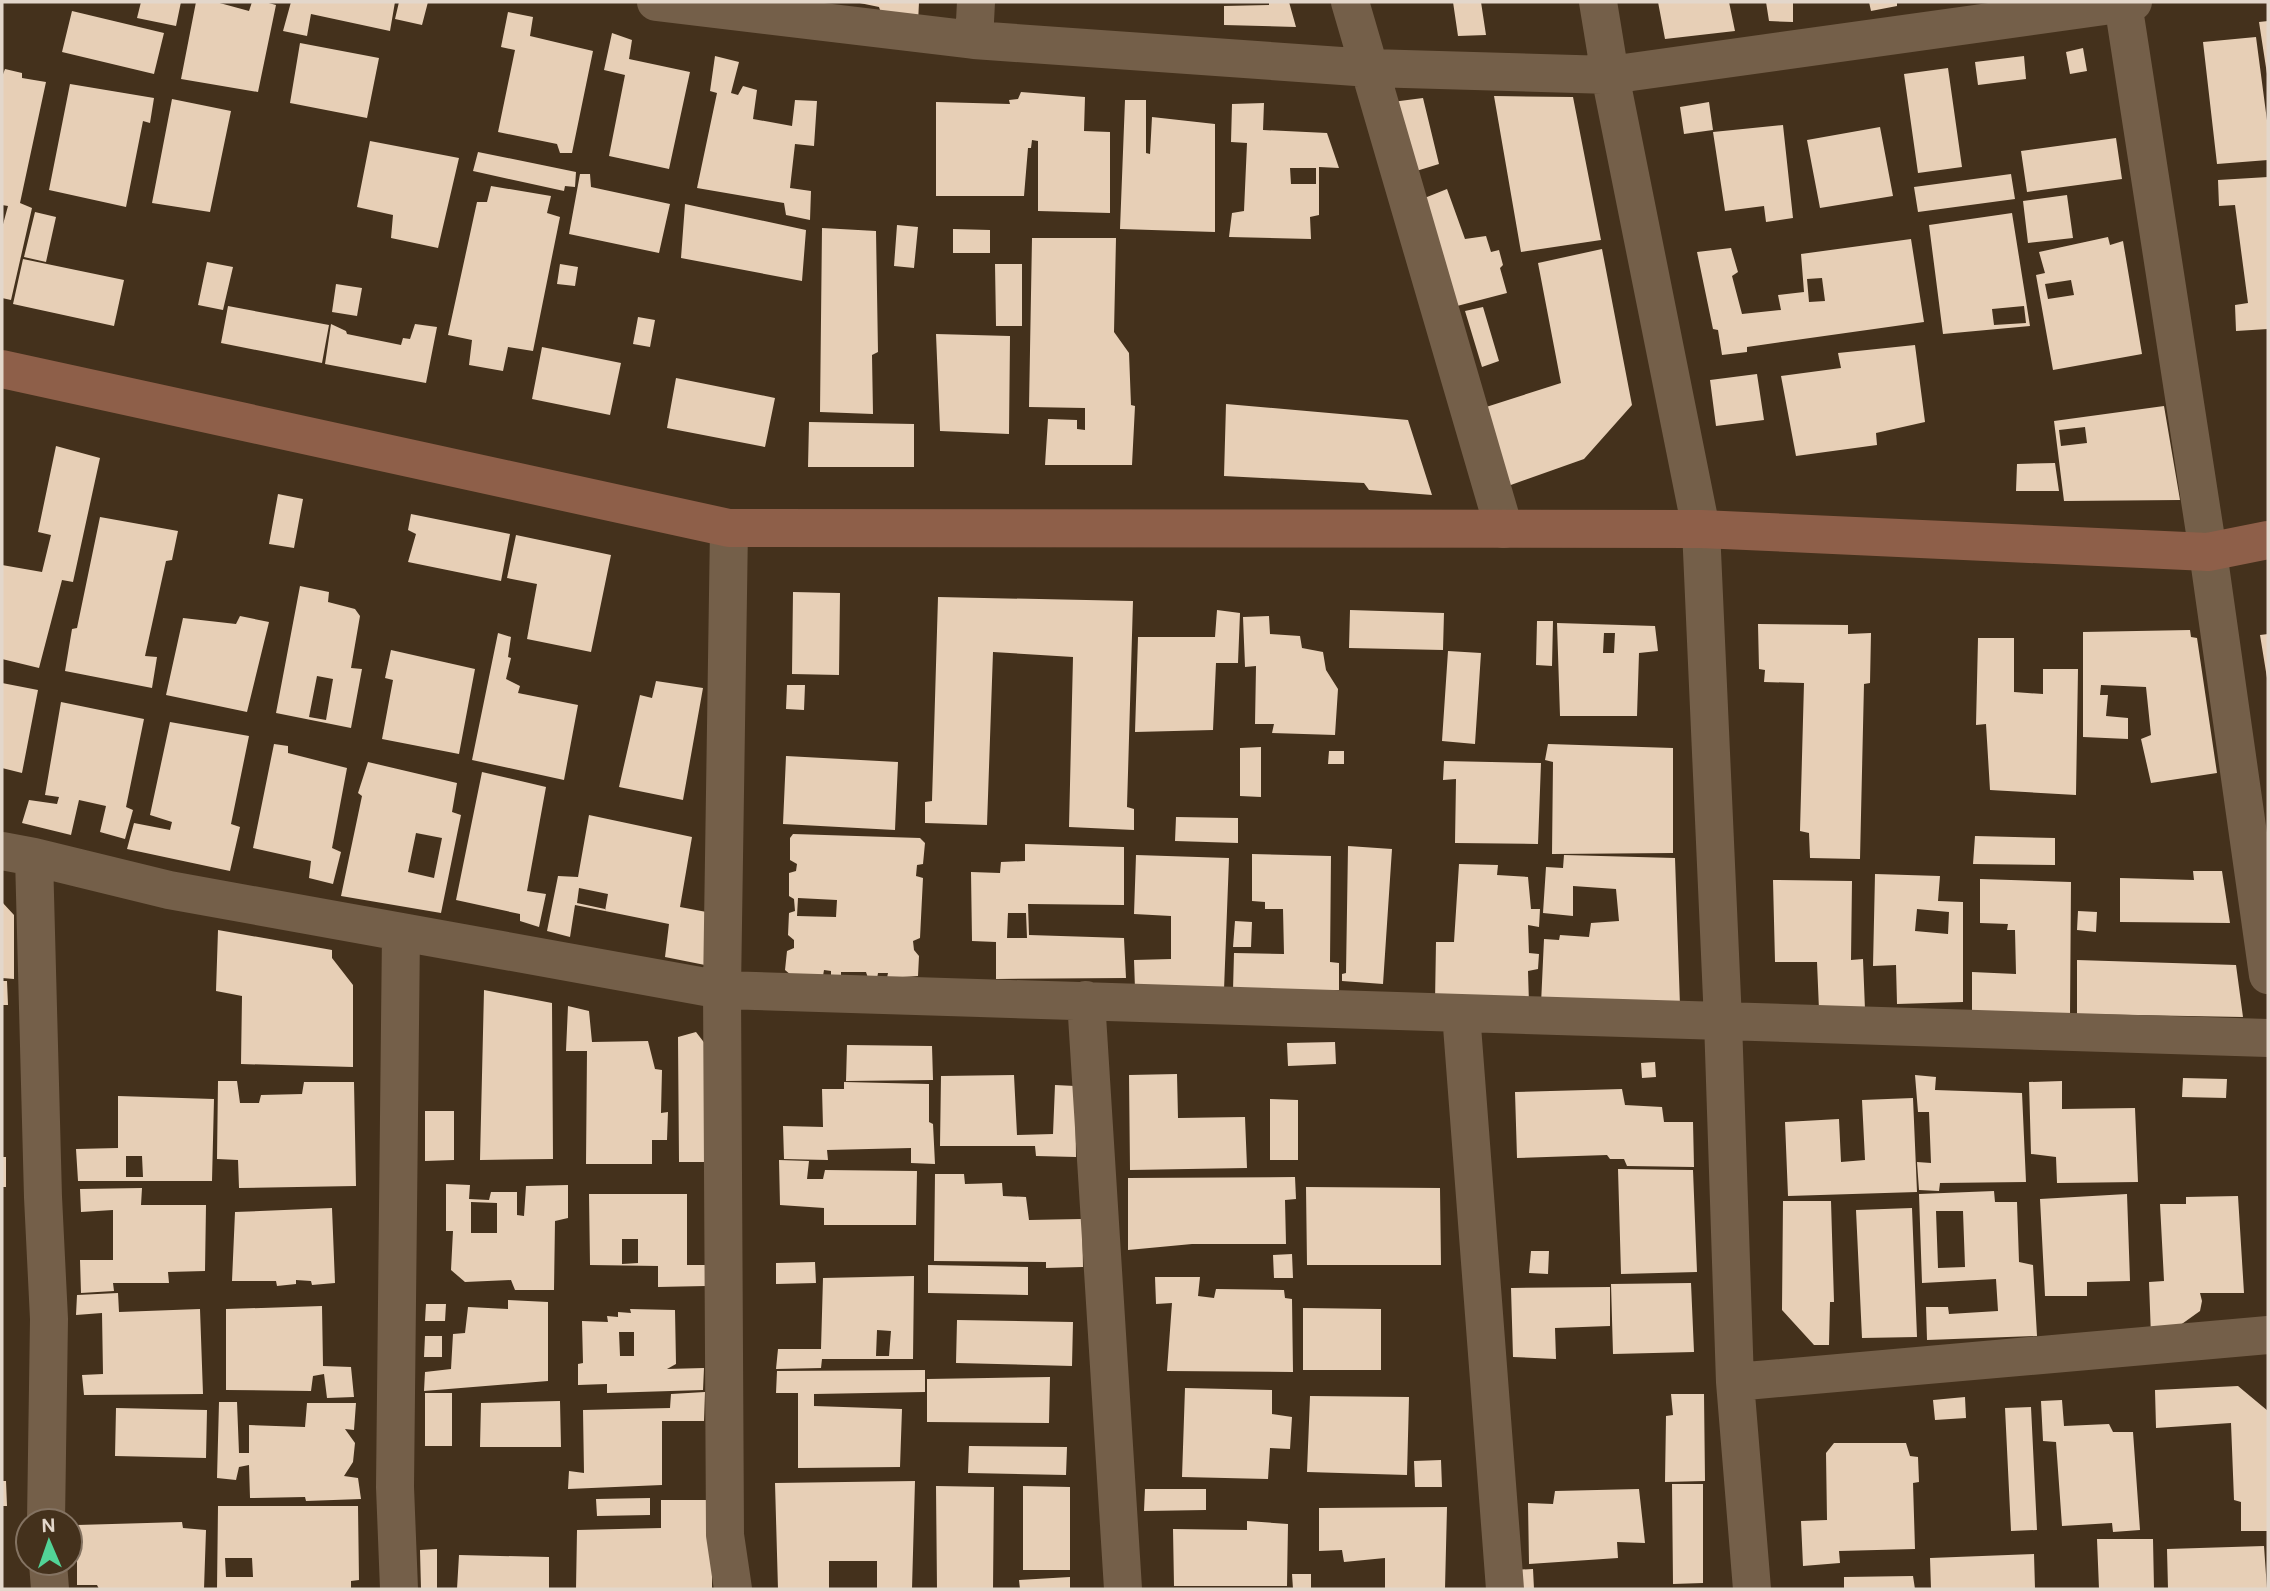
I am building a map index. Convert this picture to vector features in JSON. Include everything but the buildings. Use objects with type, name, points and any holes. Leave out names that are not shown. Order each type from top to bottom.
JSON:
[{"type":"street","points":[[656,2],[974,40],[1370,68],[1610,75],[2128,2],[2268,975]]},
{"type":"street","points":[[974,40],[976,2]]},
{"type":"street","points":[[1350,2],[1504,529]]},
{"type":"street","points":[[1598,2],[1610,75],[1701,529],[1723,1021],[1734,1382],[1752,1589]]},
{"type":"street","points":[[2,369],[729,528],[1701,529],[2208,552],[2268,540]]},
{"type":"street","points":[[729,528],[722,990],[725,1535],[733,1589]]},
{"type":"street","points":[[46,1507],[49,1319],[43,1197],[18,854],[169,890],[722,990],[2268,1038]]},
{"type":"street","points":[[400,1589],[395,1487],[401,932]]},
{"type":"street","points":[[1086,1000],[1123,1589]]},
{"type":"street","points":[[1461,1013],[1505,1589]]},
{"type":"street","points":[[1734,1382],[2268,1335]]}]
